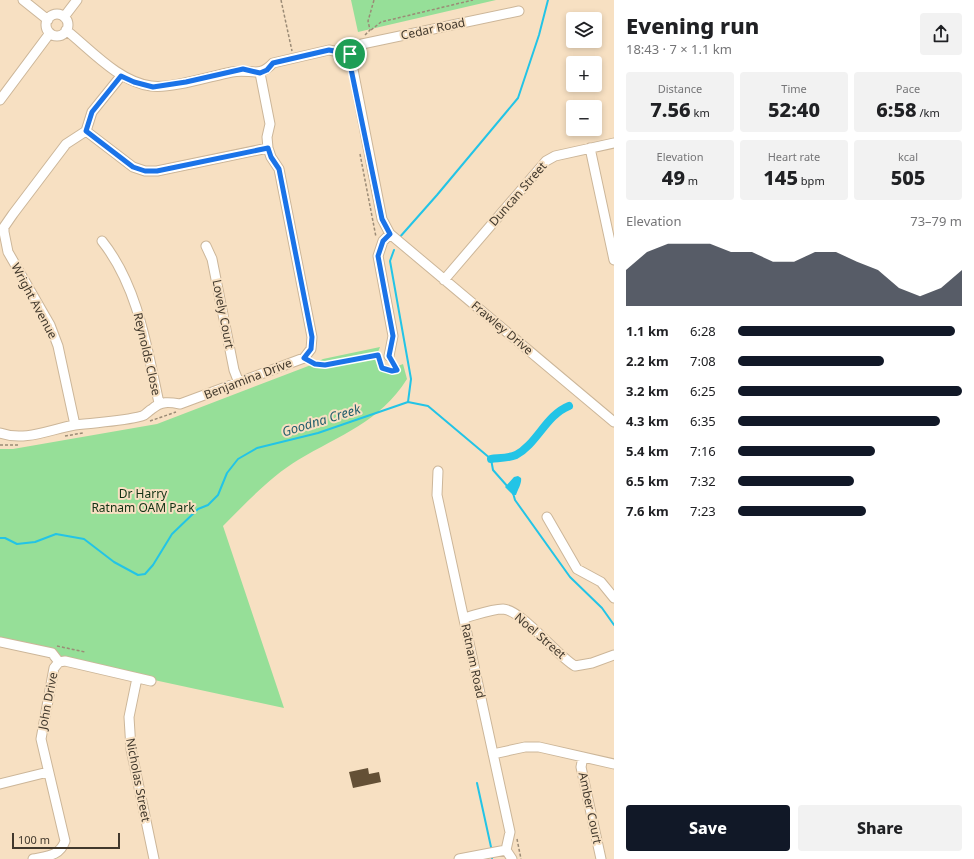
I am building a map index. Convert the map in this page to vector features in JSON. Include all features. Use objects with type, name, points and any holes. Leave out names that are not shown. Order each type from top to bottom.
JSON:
[{"type":"street","points":[[23,0],[48,20]]},
{"type":"street","points":[[64,17],[78,0]]},
{"type":"street","name":"Cedar Road","points":[[350,54],[355,48],[362,44],[519,11]]},
{"type":"street","points":[[57,14],[64,17],[67,22],[66,30],[60,35],[50,33],[46,27],[48,20],[57,14]]},
{"type":"street","points":[[66,30],[121,76],[134,82],[153,87],[186,82],[243,69],[260,73],[267,70],[273,63],[329,50],[350,54],[350,64],[382,219],[390,234],[383,241],[378,256],[393,336],[389,356]]},
{"type":"street","points":[[0,100],[50,33]]},
{"type":"street","name":"Benjamina Drive","points":[[159,403],[169,402],[180,404],[304,358],[311,349],[312,337],[279,169],[271,157],[268,148],[267,138],[270,124],[260,73]]},
{"type":"street","points":[[121,76],[92,112],[86,131],[133,167],[145,171],[157,171],[268,148]]},
{"type":"street","name":"Wright Avenue","points":[[75,425],[58,346],[50,325],[8,252],[4,227],[12,214],[66,144],[86,131]]},
{"type":"street","name":"Duncan Street","points":[[444,280],[546,161],[555,156],[614,143]]},
{"type":"street","points":[[590,148],[614,260]]},
{"type":"street","name":"Frawley Drive","points":[[390,234],[614,422]]},
{"type":"street","name":"Reynolds Close","points":[[102,241],[110,251],[139,314],[159,403]]},
{"type":"street","name":"Lovely Court","points":[[206,246],[212,259],[234,370],[238,383]]},
{"type":"street","points":[[0,433],[8,436],[31,435],[75,425],[139,417],[144,415],[159,403]]},
{"type":"street","name":"Ratnam Road","points":[[438,471],[437,495],[510,832],[506,850]]},
{"type":"street","points":[[546,517],[577,569],[601,582],[614,598]]},
{"type":"street","name":"Noel Street","points":[[464,618],[503,609],[512,612],[521,618],[562,657],[575,666],[592,663],[614,655]]},
{"type":"street","points":[[0,642],[52,653],[58,662]]},
{"type":"street","name":"John Drive","points":[[32,859],[56,854],[63,848],[65,841],[41,739],[41,732],[54,668],[58,662],[65,661],[151,681]]},
{"type":"street","name":"Nicholas Street","points":[[137,678],[129,718],[130,741],[154,859]]},
{"type":"street","points":[[492,754],[525,747],[540,747],[614,764]]},
{"type":"street","name":"Amber Court","points":[[583,757],[581,767],[601,859]]},
{"type":"street","points":[[0,784],[48,772]]},
{"type":"street","points":[[459,859],[506,850],[512,859]]},
{"type":"path","points":[[281,0],[294,58]]},
{"type":"path","points":[[370,30],[381,22],[474,0]]},
{"type":"path","points":[[304,358],[315,364],[325,365],[378,355],[389,356],[397,370],[392,371],[382,368],[378,355]]},
{"type":"path","points":[[515,833],[521,859]]},
{"type":"green space","points":[[351,0],[496,0],[358,32]]},
{"type":"green space","name":"Dr Harry Ratnam OAM Park","points":[[380,347],[376,357],[382,368],[395,372],[400,371],[398,366],[403,364],[407,379],[396,394],[372,417],[344,435],[298,460],[278,474],[223,526],[284,708],[117,672],[0,644],[0,449],[13,449],[157,424],[311,365],[323,359]]},
{"type":"water","points":[[518,476],[521,478],[520,484],[516,495],[513,495],[505,487],[514,477]]},
{"type":"building","points":[[368,768],[369,774],[379,772],[381,782],[353,788],[349,772]]},
{"type":"waterway","points":[[399,238],[518,98],[539,35],[548,0]]},
{"type":"waterway","points":[[394,250],[390,261],[411,379],[408,402]]},
{"type":"waterway","name":"Goodna Creek","points":[[0,538],[5,538],[17,544],[35,542],[56,534],[84,539],[114,562],[138,575],[145,574],[153,565],[172,534],[198,509],[208,505],[218,495],[227,473],[238,459],[257,448],[318,433],[408,402],[428,406],[491,459],[493,470],[508,487]]},
{"type":"waterway","points":[[491,459],[516,455],[530,444],[554,416],[569,406]]},
{"type":"waterway","name":"Goodna Creek","points":[[513,493],[515,500],[570,577],[602,608],[614,625]]},
{"type":"waterway","points":[[477,783],[491,847]]},
{"type":"route","points":[[329,50],[341,51],[350,54],[350,64],[382,219],[390,234],[383,241],[378,256],[393,336],[389,356],[397,370],[392,371],[382,368],[378,355],[325,365],[315,364],[304,358],[311,349],[312,337],[279,169],[271,157],[268,148],[157,171],[145,171],[133,167],[86,131],[92,112],[121,76],[134,82],[153,87],[186,82],[243,69],[252,73],[260,73],[267,70],[273,63],[329,50]]}]
